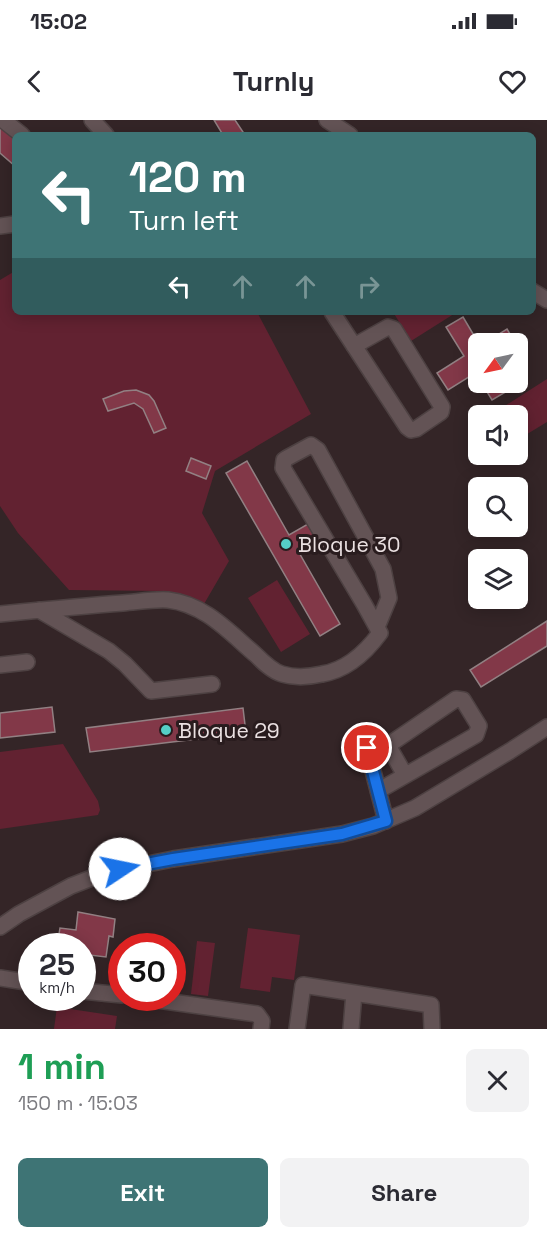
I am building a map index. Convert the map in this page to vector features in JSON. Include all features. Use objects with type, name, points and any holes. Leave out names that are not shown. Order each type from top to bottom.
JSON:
[{"type":"street","points":[[3,120],[18,132]]},
{"type":"street","points":[[92,120],[103,132]]},
{"type":"street","points":[[327,120],[345,132]]},
{"type":"street","points":[[334,315],[354,346],[407,427],[411,430],[416,429],[441,412],[442,407],[394,329],[388,327],[354,346]]},
{"type":"street","points":[[0,614],[168,600],[210,615],[280,674],[296,677],[330,673],[352,662],[370,647],[379,630],[389,598],[383,569],[318,450],[311,445],[284,460],[284,468],[379,630]]},
{"type":"street","points":[[39,610],[109,651],[151,691],[212,684]]},
{"type":"street","points":[[0,665],[27,662]]},
{"type":"street","points":[[378,791],[476,735],[479,726],[463,700],[456,699],[390,744],[390,749],[405,774]]},
{"type":"street","points":[[0,927],[71,886],[107,872],[173,859],[342,834],[386,821],[415,808],[547,727]]},
{"type":"street","points":[[367,748],[386,821]]},
{"type":"street","points":[[0,978],[18,981]]},
{"type":"street","points":[[297,1029],[303,985],[431,1005],[432,1029]]},
{"type":"street","points":[[351,1029],[354,993]]},
{"type":"street","points":[[186,1004],[257,1014],[262,1021],[261,1029]]},
{"type":"shaded area","points":[[12,273],[12,315],[259,315],[311,414],[215,471],[202,513],[229,561],[204,604],[179,594],[163,591],[69,590],[18,533],[0,506],[0,280]]},
{"type":"shaded area","points":[[395,315],[452,315],[411,341]]},
{"type":"shaded area","points":[[547,379],[547,422],[528,434],[528,405],[506,405]]},
{"type":"shaded area","points":[[277,580],[310,634],[281,652],[248,598]]},
{"type":"shaded area","points":[[63,744],[98,801],[100,810],[98,815],[0,829],[0,752]]},
{"type":"shaded area","points":[[248,928],[300,935],[294,980],[272,977],[270,992],[240,988]]},
{"type":"shaded area","points":[[197,941],[215,943],[208,996],[191,994]]},
{"type":"shaded area","points":[[56,1011],[84,1011],[117,1016],[115,1029],[54,1029]]},
{"type":"building","points":[[214,120],[235,120],[243,132],[221,132]]},
{"type":"building","points":[[0,126],[12,136],[12,163],[0,153]]},
{"type":"building","points":[[463,317],[472,333],[468,333],[468,377],[448,390],[437,373],[464,356],[446,327]]},
{"type":"building","points":[[136,390],[149,395],[154,401],[166,428],[154,433],[143,409],[134,403],[108,411],[103,399],[124,391]]},
{"type":"building","points":[[488,393],[504,393],[492,400]]},
{"type":"building","points":[[191,458],[211,466],[206,479],[186,471]]},
{"type":"building","name":"Bloque 30","points":[[247,461],[289,535],[308,524],[316,538],[297,549],[340,624],[320,636],[226,473]]},
{"type":"building","points":[[547,621],[547,646],[481,687],[470,670]]},
{"type":"building","points":[[52,707],[55,732],[0,738],[0,713]]},
{"type":"building","name":"Bloque 29","points":[[243,708],[246,733],[90,752],[86,728]]},
{"type":"building","points":[[78,912],[115,919],[113,933],[108,933],[106,957],[96,956],[96,933],[59,933],[60,928],[76,930]]},
{"type":"place","name":"Bloque 30","points":[[286,544]]},
{"type":"place","name":"Bloque 29","points":[[166,730]]},
{"type":"route","points":[[120,869],[342,834],[386,821],[367,748]]}]
